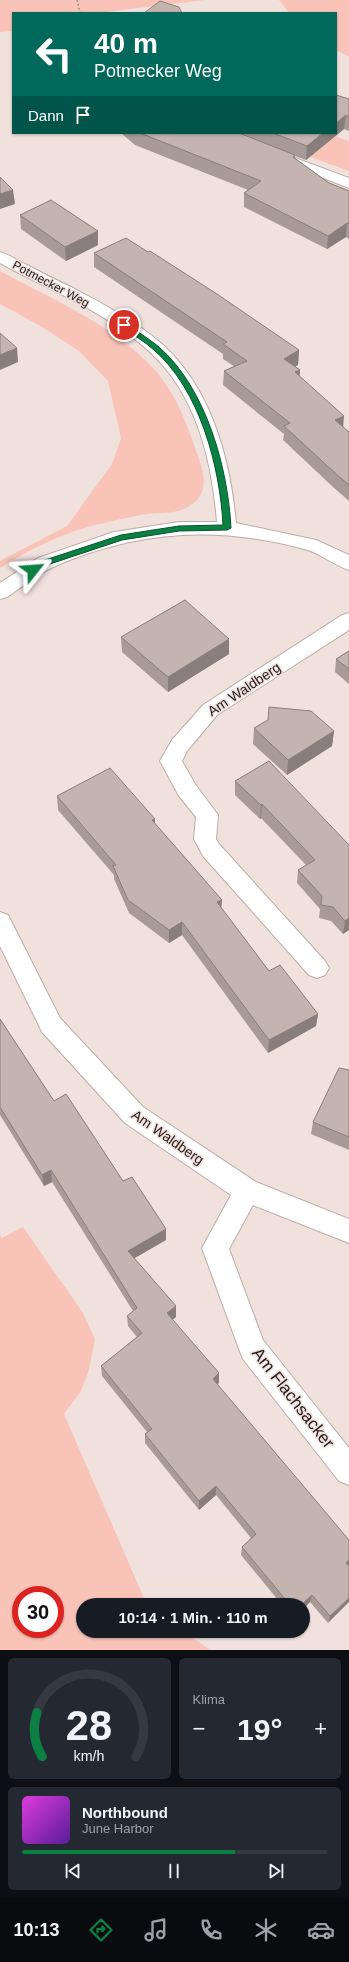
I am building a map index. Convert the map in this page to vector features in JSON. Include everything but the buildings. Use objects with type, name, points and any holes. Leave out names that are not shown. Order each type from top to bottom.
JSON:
[{"type":"street","points":[[263,150],[349,183]]},
{"type":"street","name":"Potmecker Weg","points":[[0,258],[113,317],[157,349],[176,370],[191,392],[207,425],[226,500],[227,528]]},
{"type":"street","points":[[0,592],[45,563],[121,538],[179,528],[227,528],[288,539],[316,546],[349,563]]},
{"type":"street","name":"Am Waldberg","points":[[317,968],[211,850],[205,839],[207,815],[187,790],[171,761],[179,746],[210,710],[349,620]]},
{"type":"street","name":"Am Waldberg","points":[[0,922],[51,1025],[134,1115],[246,1191],[349,1231]]},
{"type":"street","name":"Am Flachsacker","points":[[246,1191],[215,1248],[253,1349],[349,1471]]},
{"type":"path","points":[[77,0],[80,12]]},
{"type":"shaded area","points":[[0,0],[205,0],[105,12],[12,12],[12,31],[0,32]]},
{"type":"shaded area","points":[[279,0],[349,0],[349,57],[337,51],[337,12],[288,12]]},
{"type":"shaded area","points":[[323,134],[328,134],[349,141],[349,171],[288,149]]},
{"type":"shaded area","points":[[0,271],[60,302],[101,326],[138,353],[161,377],[180,408],[200,460],[204,481],[201,494],[197,500],[186,508],[175,512],[147,514],[94,525],[79,530],[38,546],[0,568],[0,561],[67,526],[112,464],[121,438],[108,381],[79,351],[42,327],[0,304]]},
{"type":"shaded area","points":[[23,1227],[83,1313],[95,1339],[89,1370],[81,1391],[64,1414],[144,1598],[76,1598],[76,1638],[193,1638],[210,1650],[0,1650],[0,1235],[2,1238]]},
{"type":"route","points":[[33,570],[45,563],[121,538],[179,528],[227,528],[226,500],[207,425],[191,392],[176,370],[157,349],[124,325]]}]
